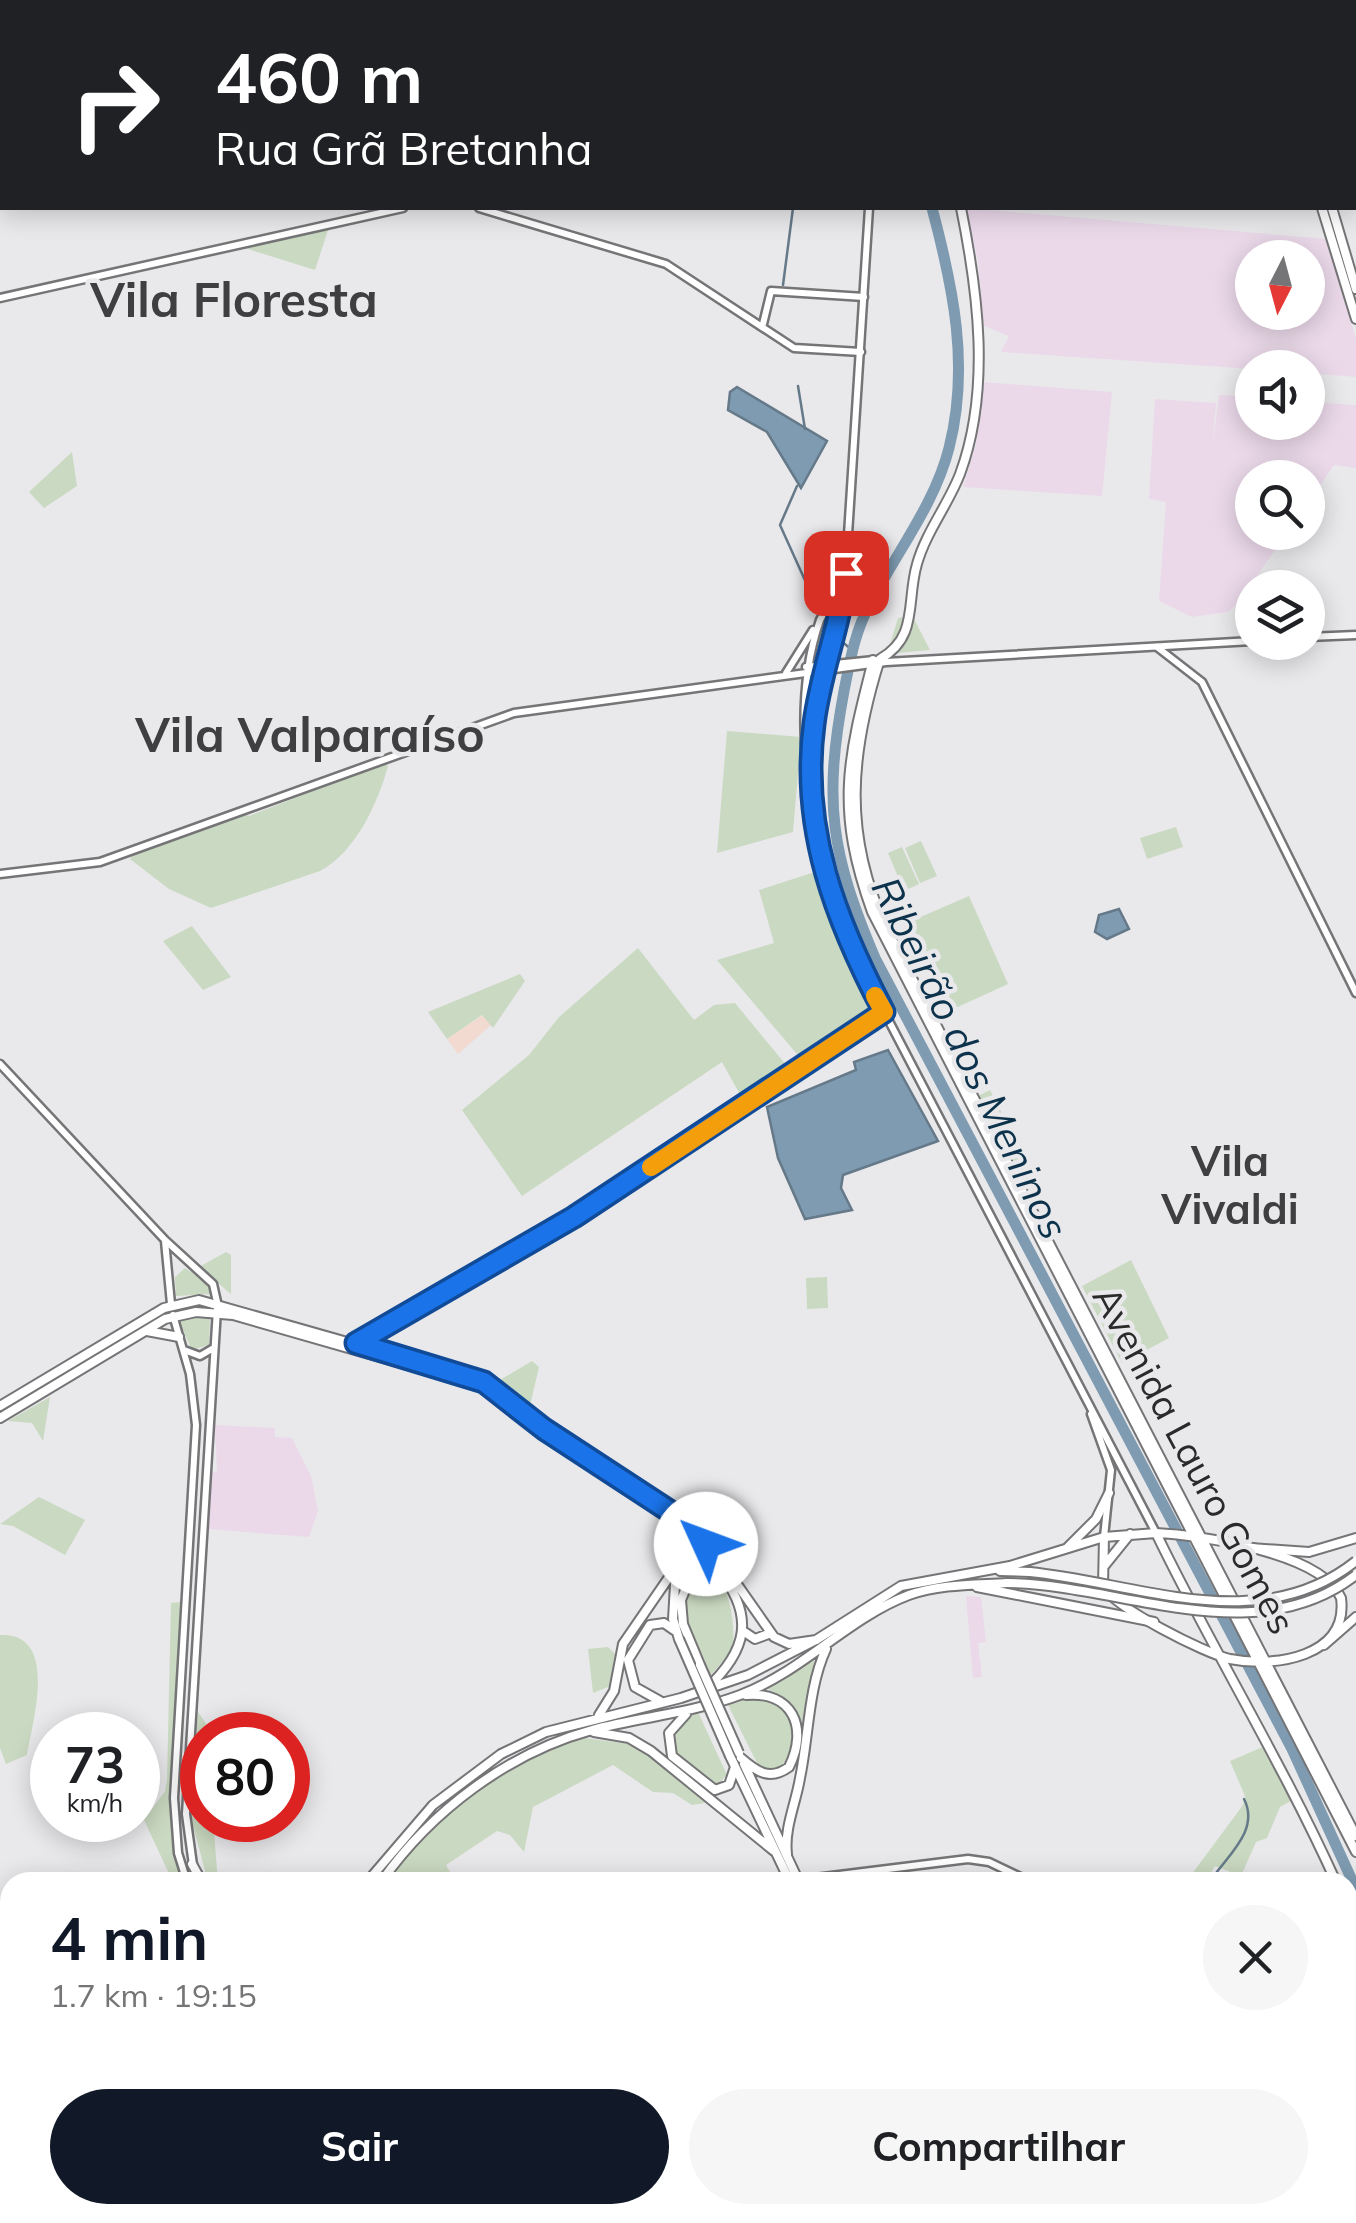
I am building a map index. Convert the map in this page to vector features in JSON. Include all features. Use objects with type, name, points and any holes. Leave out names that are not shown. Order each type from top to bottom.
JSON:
[{"type":"main road","points":[[0,298],[394,210]]},
{"type":"main road","points":[[485,210],[666,264],[794,348],[862,352]]},
{"type":"main road","points":[[810,777],[822,668],[845,576],[869,210]]},
{"type":"main road","name":"Avenida Lauro Gomes","points":[[961,210],[978,326],[970,438],[959,475],[917,562],[906,634],[893,652],[874,663],[851,739],[847,776],[851,829],[872,912],[1356,1836]]},
{"type":"main road","points":[[1323,210],[1356,318]]},
{"type":"main road","points":[[1333,210],[1356,289]]},
{"type":"main road","points":[[762,324],[771,291],[864,296]]},
{"type":"main road","points":[[786,673],[845,576]]},
{"type":"main road","points":[[810,777],[808,670],[820,620]]},
{"type":"main road","points":[[1325,637],[1356,635]]},
{"type":"main road","points":[[0,874],[100,862],[514,713],[839,666],[1235,641]]},
{"type":"main road","points":[[1156,646],[1202,682],[1356,992]]},
{"type":"main road","name":"Avenida Lauro Gomes","points":[[810,777],[814,830],[836,912],[1216,1654],[1266,1738],[1331,1872]]},
{"type":"main road","points":[[345,1346],[566,1223],[884,1012]]},
{"type":"main road","points":[[0,1064],[165,1240],[215,1287],[217,1307],[186,1814],[196,1872]]},
{"type":"main road","points":[[165,1240],[174,1316],[194,1394],[196,1440],[174,1819],[185,1872]]},
{"type":"main road","points":[[168,1248],[179,1253]]},
{"type":"main road","points":[[171,1274],[192,1264]]},
{"type":"main road","points":[[0,1406],[172,1304],[217,1307],[484,1382],[544,1429]]},
{"type":"main road","points":[[0,1418],[142,1332],[174,1316],[217,1307],[477,1385],[702,1537],[771,1633],[789,1644],[816,1640]]},
{"type":"main road","points":[[142,1332],[167,1331],[179,1337]]},
{"type":"main road","points":[[183,1349],[200,1356],[214,1346]]},
{"type":"main road","name":"Avenida Lauro Gomes","points":[[1086,1399],[1104,1444],[1110,1493],[1104,1537]]},
{"type":"main road","points":[[1104,1444],[1114,1453]]},
{"type":"main road","points":[[1065,1550],[1096,1518],[1110,1493]]},
{"type":"main road","points":[[648,1499],[668,1518],[676,1540],[680,1635],[774,1851],[789,1872]]},
{"type":"main road","points":[[374,1872],[427,1810],[500,1754],[546,1732],[704,1691],[769,1666],[900,1586],[982,1571],[1104,1537],[1156,1532],[1196,1536],[1250,1548],[1318,1572],[1337,1589],[1342,1603],[1340,1622],[1324,1645]]},
{"type":"main road","points":[[1102,1572],[1117,1545],[1130,1534]]},
{"type":"main road","points":[[676,1540],[702,1537]]},
{"type":"main road","points":[[680,1635],[682,1592],[696,1566],[702,1537]]},
{"type":"main road","points":[[1104,1537],[1103,1586],[1112,1598],[1234,1660],[1261,1661],[1324,1645],[1356,1617]]},
{"type":"main road","points":[[1250,1548],[1309,1552],[1356,1538]]},
{"type":"main road","points":[[676,1552],[696,1566],[714,1568],[722,1574],[737,1602],[743,1631],[734,1660],[704,1691]]},
{"type":"main road","points":[[982,1571],[1030,1572],[1244,1603],[1300,1593],[1356,1561]]},
{"type":"main road","points":[[598,1716],[614,1691],[623,1644],[676,1567]]},
{"type":"main road","points":[[389,1872],[424,1831],[467,1793],[532,1753],[590,1731],[692,1710],[740,1695],[906,1596],[1006,1583],[1254,1614],[1310,1601],[1356,1575]]},
{"type":"main road","points":[[968,1585],[1154,1622]]},
{"type":"main road","points":[[664,1702],[635,1688],[628,1660],[650,1625],[664,1623],[680,1635]]},
{"type":"main road","points":[[1186,1638],[1196,1634],[1200,1623]]},
{"type":"main road","points":[[743,1631],[756,1639],[771,1633]]},
{"type":"main road","points":[[787,1854],[786,1833],[800,1781],[816,1676],[828,1646]]},
{"type":"main road","points":[[1231,1679],[1234,1660]]},
{"type":"main road","name":"Avenida Lauro Gomes","points":[[1261,1661],[1356,1852]]},
{"type":"main road","points":[[736,1759],[759,1773],[778,1774],[792,1762],[797,1736],[790,1710],[777,1697],[740,1695]]},
{"type":"main road","points":[[692,1710],[669,1733],[672,1756],[716,1790],[729,1785],[736,1759]]},
{"type":"main road","points":[[590,1731],[629,1738],[652,1751],[774,1851]]},
{"type":"main road","points":[[736,1759],[793,1872]]},
{"type":"main road","points":[[871,1872],[968,1859],[989,1862],[1010,1872]]},
{"type":"shaded area","points":[[966,210],[1326,239],[1356,339],[1356,377],[1325,374],[1325,350],[1235,350],[1235,368],[1001,352],[1009,336],[984,326],[978,261]]},
{"type":"shaded area","points":[[984,382],[1112,392],[1102,496],[963,487],[976,444]]},
{"type":"shaded area","points":[[1219,395],[1235,396],[1235,440],[1325,440],[1325,403],[1356,405],[1356,468],[1334,465],[1325,478],[1325,460],[1235,460],[1235,550],[1275,550],[1261,570],[1235,570],[1235,606],[1228,612],[1192,617],[1159,601],[1166,502],[1149,499],[1155,399],[1216,403],[1213,443]]},
{"type":"shaded area","points":[[483,1015],[491,1025],[458,1054],[447,1039]]},
{"type":"shaded area","points":[[215,1425],[275,1428],[275,1437],[292,1438],[311,1476],[318,1511],[309,1537],[208,1529],[211,1473],[217,1472]]},
{"type":"shaded area","points":[[966,1596],[981,1597],[986,1642],[978,1643],[982,1677],[973,1678]]},
{"type":"green space","points":[[329,227],[315,270],[235,245]]},
{"type":"green space","points":[[72,452],[77,486],[44,508],[29,492]]},
{"type":"green space","points":[[912,615],[930,650],[887,654],[898,618]]},
{"type":"green space","points":[[727,731],[801,737],[793,832],[717,853]]},
{"type":"green space","points":[[384,763],[388,766],[384,780],[363,826],[344,852],[320,871],[211,908],[169,889],[130,859],[133,854],[244,814],[249,816]]},
{"type":"green space","points":[[1176,827],[1183,847],[1147,859],[1140,838]]},
{"type":"green space","points":[[921,841],[937,876],[920,883],[905,848]]},
{"type":"green space","points":[[902,847],[919,884],[904,891],[888,853]]},
{"type":"green space","points":[[821,870],[836,926],[875,1010],[802,1060],[717,960],[774,943],[759,890]]},
{"type":"green space","points":[[969,896],[1008,984],[949,1011],[909,922]]},
{"type":"green space","points":[[192,926],[231,977],[203,990],[163,941]]},
{"type":"green space","points":[[638,948],[694,1020],[714,1005],[735,1003],[787,1066],[785,1072],[743,1100],[722,1062],[522,1196],[462,1110],[529,1055],[559,1017]]},
{"type":"green space","points":[[520,974],[525,981],[493,1028],[482,1015],[447,1039],[428,1012]]},
{"type":"green space","points":[[990,1090],[1037,1181],[1025,1187],[978,1096]]},
{"type":"green space","points":[[226,1252],[231,1255],[231,1294],[199,1267]]},
{"type":"green space","points":[[1131,1260],[1169,1338],[1122,1363],[1082,1286]]},
{"type":"green space","points":[[185,1268],[210,1285],[212,1294],[176,1296],[175,1277]]},
{"type":"green space","points":[[827,1277],[828,1308],[807,1309],[806,1278]]},
{"type":"green space","points":[[210,1316],[209,1345],[192,1350],[179,1322],[182,1318]]},
{"type":"green space","points":[[532,1361],[539,1367],[529,1410],[493,1384]]},
{"type":"green space","points":[[50,1397],[43,1441],[32,1423],[8,1421]]},
{"type":"green space","points":[[39,1497],[85,1520],[65,1555],[13,1526],[0,1524]]},
{"type":"green space","points":[[702,1571],[713,1576],[726,1592],[733,1626],[734,1648],[710,1676],[687,1615],[694,1575]]},
{"type":"green space","points":[[181,1602],[170,1814],[180,1872],[168,1872],[154,1842],[160,1842],[160,1798],[167,1779],[171,1603]]},
{"type":"green space","points":[[0,1635],[19,1638],[30,1648],[38,1682],[34,1712],[30,1712],[27,1755],[6,1764],[0,1748]]},
{"type":"green space","points":[[608,1647],[616,1655],[613,1685],[593,1693],[588,1649]]},
{"type":"green space","points":[[815,1660],[804,1726],[800,1727],[787,1700],[765,1687]]},
{"type":"green space","points":[[760,1696],[786,1709],[792,1730],[787,1759],[773,1770],[761,1771],[727,1703]]},
{"type":"green space","points":[[698,1712],[727,1775],[716,1786],[673,1751],[678,1726]]},
{"type":"green space","points":[[585,1738],[635,1745],[705,1803],[692,1805],[673,1793],[653,1792],[613,1765],[533,1807],[524,1852],[510,1835],[497,1831],[446,1865],[450,1872],[395,1872],[427,1835],[474,1793],[500,1775]]},
{"type":"green space","points":[[1265,1746],[1291,1801],[1280,1807],[1267,1838],[1256,1842],[1243,1872],[1215,1866],[1211,1872],[1193,1872],[1243,1805],[1245,1796],[1230,1761]]},
{"type":"green space","points":[[197,1842],[215,1842],[217,1872],[205,1872]]},
{"type":"water","points":[[737,387],[827,441],[801,488],[767,432],[728,410],[730,392]]},
{"type":"water","points":[[1119,909],[1129,929],[1107,939],[1095,932],[1099,915]]},
{"type":"water","points":[[888,1050],[938,1141],[843,1175],[841,1188],[852,1210],[805,1219],[778,1158],[767,1107],[856,1070],[854,1062]]},
{"type":"waterway","points":[[783,285],[793,210]]},
{"type":"waterway","name":"Ribeirão dos Meninos","points":[[932,210],[956,327],[955,417],[943,469],[870,604],[854,646],[834,765],[835,828],[840,857],[875,958],[1292,1749],[1348,1872]]},
{"type":"waterway","points":[[798,386],[805,429]]},
{"type":"waterway","points":[[797,486],[780,525],[818,609]]},
{"type":"waterway","points":[[840,640],[852,650]]},
{"type":"waterway","points":[[1217,1872],[1244,1834],[1248,1823],[1244,1799]]},
{"type":"slow traffic","points":[[651,1167],[884,1012],[875,996]]},
{"type":"district","name":"Vila Floresta","points":[[234,300]]},
{"type":"district","name":"Vila Valparaíso","points":[[310,735]]},
{"type":"district","name":"Vila Vivaldi","points":[[1230,1185]]},
{"type":"route","points":[[706,1544],[680,1518],[544,1429],[484,1382],[356,1343],[574,1217],[884,1012],[843,933],[814,830],[810,777],[814,723],[844,597],[846,573]]}]
